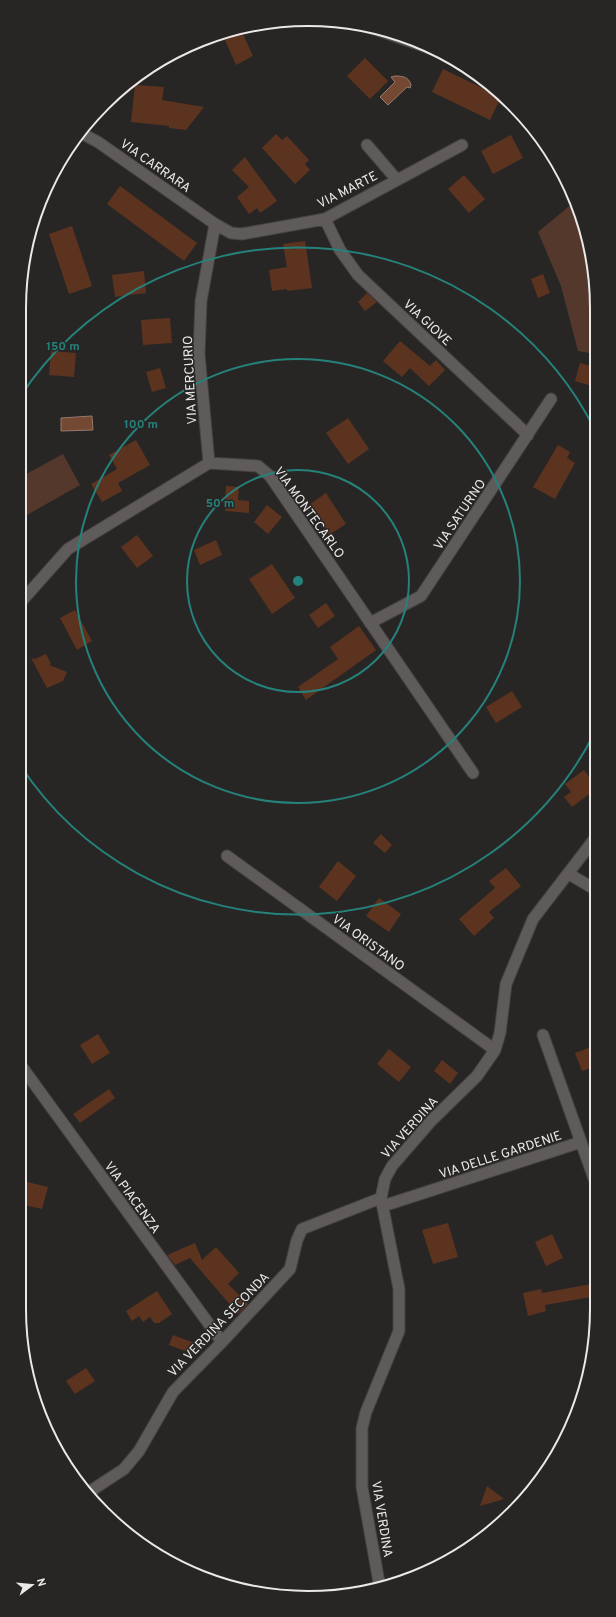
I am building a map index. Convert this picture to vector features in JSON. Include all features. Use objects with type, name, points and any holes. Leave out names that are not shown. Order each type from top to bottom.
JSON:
[{"type":"street","name":"VIA CARRARA","points":[[85,135],[98,142],[215,224]]},
{"type":"street","points":[[367,145],[397,180]]},
{"type":"street","name":"VIA MARTE","points":[[215,224],[231,233],[242,234],[325,218],[462,145]]},
{"type":"street","name":"VIA GIOVE","points":[[325,218],[340,250],[358,275],[528,435]]},
{"type":"street","name":"VIA MERCURIO","points":[[209,463],[199,354],[201,301],[215,224]]},
{"type":"street","name":"VIA SATURNO","points":[[370,623],[421,596],[552,399]]},
{"type":"street","points":[[26,596],[68,549],[209,463]]},
{"type":"street","name":"VIA MONTECARLO","points":[[209,463],[258,466],[270,476],[473,773]]},
{"type":"street","name":"VIA VERDINA","points":[[379,1582],[362,1487],[362,1428],[366,1412],[399,1331],[399,1289],[382,1202],[385,1179],[392,1166],[432,1120],[477,1076],[495,1050],[500,1033],[506,984],[533,919],[590,845]]},
{"type":"street","name":"VIA ORISTANO","points":[[227,856],[495,1050]]},
{"type":"street","points":[[569,874],[590,886]]},
{"type":"street","points":[[543,1035],[581,1142]]},
{"type":"street","name":"VIA PIACENZA","points":[[26,1072],[222,1342]]},
{"type":"street","name":"VIA DELLE GARDENIE","points":[[382,1202],[581,1142],[590,1158]]},
{"type":"street","name":"VIA VERDINA SECONDA","points":[[92,1490],[124,1469],[139,1451],[152,1431],[173,1392],[290,1269],[296,1240],[302,1229],[382,1202]]},
{"type":"shaded area","points":[[401,76],[409,80],[411,85],[410,88],[407,87],[388,105],[380,97],[395,82],[391,77]]},
{"type":"shaded area","points":[[571,205],[585,253],[588,271],[590,353],[578,351],[561,286],[538,232]]},
{"type":"shaded area","points":[[92,416],[93,430],[61,431],[61,418]]},
{"type":"shaded area","points":[[63,454],[80,485],[27,515],[26,474]]},
{"type":"building","points":[[243,34],[253,56],[236,65],[225,40]]},
{"type":"building","points":[[365,58],[388,81],[370,99],[347,76]]},
{"type":"building","points":[[443,69],[488,91],[499,101],[490,120],[432,92]]},
{"type":"building","points":[[135,85],[164,87],[162,100],[204,107],[186,130],[169,128],[169,126],[131,122]]},
{"type":"building","points":[[276,134],[282,140],[287,136],[309,160],[305,164],[310,170],[295,184],[262,148]]},
{"type":"building","points":[[511,135],[523,158],[493,174],[481,151]]},
{"type":"building","points":[[245,157],[277,201],[260,213],[257,208],[249,214],[237,197],[249,187],[232,170]]},
{"type":"building","points":[[464,175],[485,199],[469,213],[448,189]]},
{"type":"building","points":[[120,186],[197,243],[184,261],[107,204]]},
{"type":"building","points":[[72,226],[92,286],[69,294],[49,234]]},
{"type":"building","points":[[305,241],[312,288],[272,291],[269,270],[287,267],[283,244]]},
{"type":"building","points":[[144,271],[146,293],[115,297],[112,275]]},
{"type":"building","points":[[543,274],[550,293],[538,298],[531,279]]},
{"type":"building","points":[[367,293],[377,302],[365,311],[358,302]]},
{"type":"building","points":[[170,318],[172,343],[143,345],[141,320]]},
{"type":"building","points":[[400,341],[430,366],[436,360],[445,370],[429,386],[410,368],[402,377],[383,361]]},
{"type":"building","points":[[51,351],[76,353],[74,377],[49,375]]},
{"type":"building","points":[[580,363],[590,366],[590,386],[575,381]]},
{"type":"building","points":[[160,368],[166,388],[152,392],[146,372]]},
{"type":"building","points":[[348,418],[369,449],[348,464],[326,433]]},
{"type":"building","points":[[136,440],[150,465],[118,483],[122,491],[102,502],[91,484],[117,469],[109,455]]},
{"type":"building","points":[[558,445],[570,452],[567,458],[575,463],[555,499],[533,487]]},
{"type":"building","points":[[226,486],[239,487],[238,500],[249,501],[249,513],[225,511]]},
{"type":"building","points":[[326,493],[346,524],[329,535],[309,505]]},
{"type":"building","points":[[267,505],[282,517],[268,534],[254,522]]},
{"type":"building","points":[[137,535],[153,556],[137,568],[121,547]]},
{"type":"building","points":[[216,540],[222,555],[200,565],[194,550]]},
{"type":"building","points":[[272,564],[295,598],[272,614],[249,579]]},
{"type":"building","points":[[326,603],[335,616],[318,628],[309,615]]},
{"type":"building","points":[[75,610],[92,641],[77,650],[60,618]]},
{"type":"building","points":[[359,626],[376,650],[306,700],[298,687],[338,659],[330,647]]},
{"type":"building","points":[[46,654],[51,664],[49,665],[67,672],[63,681],[47,688],[31,658],[35,659]]},
{"type":"building","points":[[512,691],[522,707],[496,723],[486,707]]},
{"type":"building","points":[[584,770],[590,778],[590,794],[572,807],[564,797],[571,792],[565,784]]},
{"type":"building","points":[[381,834],[392,845],[385,853],[373,843]]},
{"type":"building","points":[[338,861],[356,876],[337,901],[319,887]]},
{"type":"building","points":[[506,868],[521,886],[489,912],[494,918],[474,936],[459,919],[495,888],[489,881]]},
{"type":"building","points":[[379,898],[401,914],[389,932],[366,916]]},
{"type":"building","points":[[98,1034],[110,1053],[92,1064],[80,1045]]},
{"type":"building","points":[[590,1047],[590,1068],[582,1071],[575,1053]]},
{"type":"building","points":[[389,1049],[411,1067],[399,1082],[377,1064]]},
{"type":"building","points":[[442,1060],[458,1073],[450,1084],[434,1071]]},
{"type":"building","points":[[109,1089],[115,1098],[80,1123],[73,1114]]},
{"type":"building","points":[[26,1182],[48,1187],[42,1209],[26,1206]]},
{"type":"building","points":[[448,1223],[458,1257],[433,1264],[422,1230]]},
{"type":"building","points":[[552,1234],[563,1258],[546,1266],[535,1242]]},
{"type":"building","points":[[195,1243],[202,1260],[216,1247],[239,1273],[228,1284],[248,1304],[238,1314],[190,1258],[175,1265],[167,1255]]},
{"type":"building","points":[[590,1284],[590,1297],[545,1305],[546,1311],[528,1316],[523,1293],[541,1289],[542,1293]]},
{"type":"building","points":[[157,1291],[172,1314],[159,1323],[154,1323],[150,1317],[143,1322],[139,1316],[132,1321],[126,1311]]},
{"type":"building","points":[[173,1335],[200,1345],[196,1355],[169,1345]]},
{"type":"building","points":[[86,1368],[95,1381],[75,1394],[66,1381]]},
{"type":"building","points":[[487,1486],[504,1499],[480,1506]]}]
